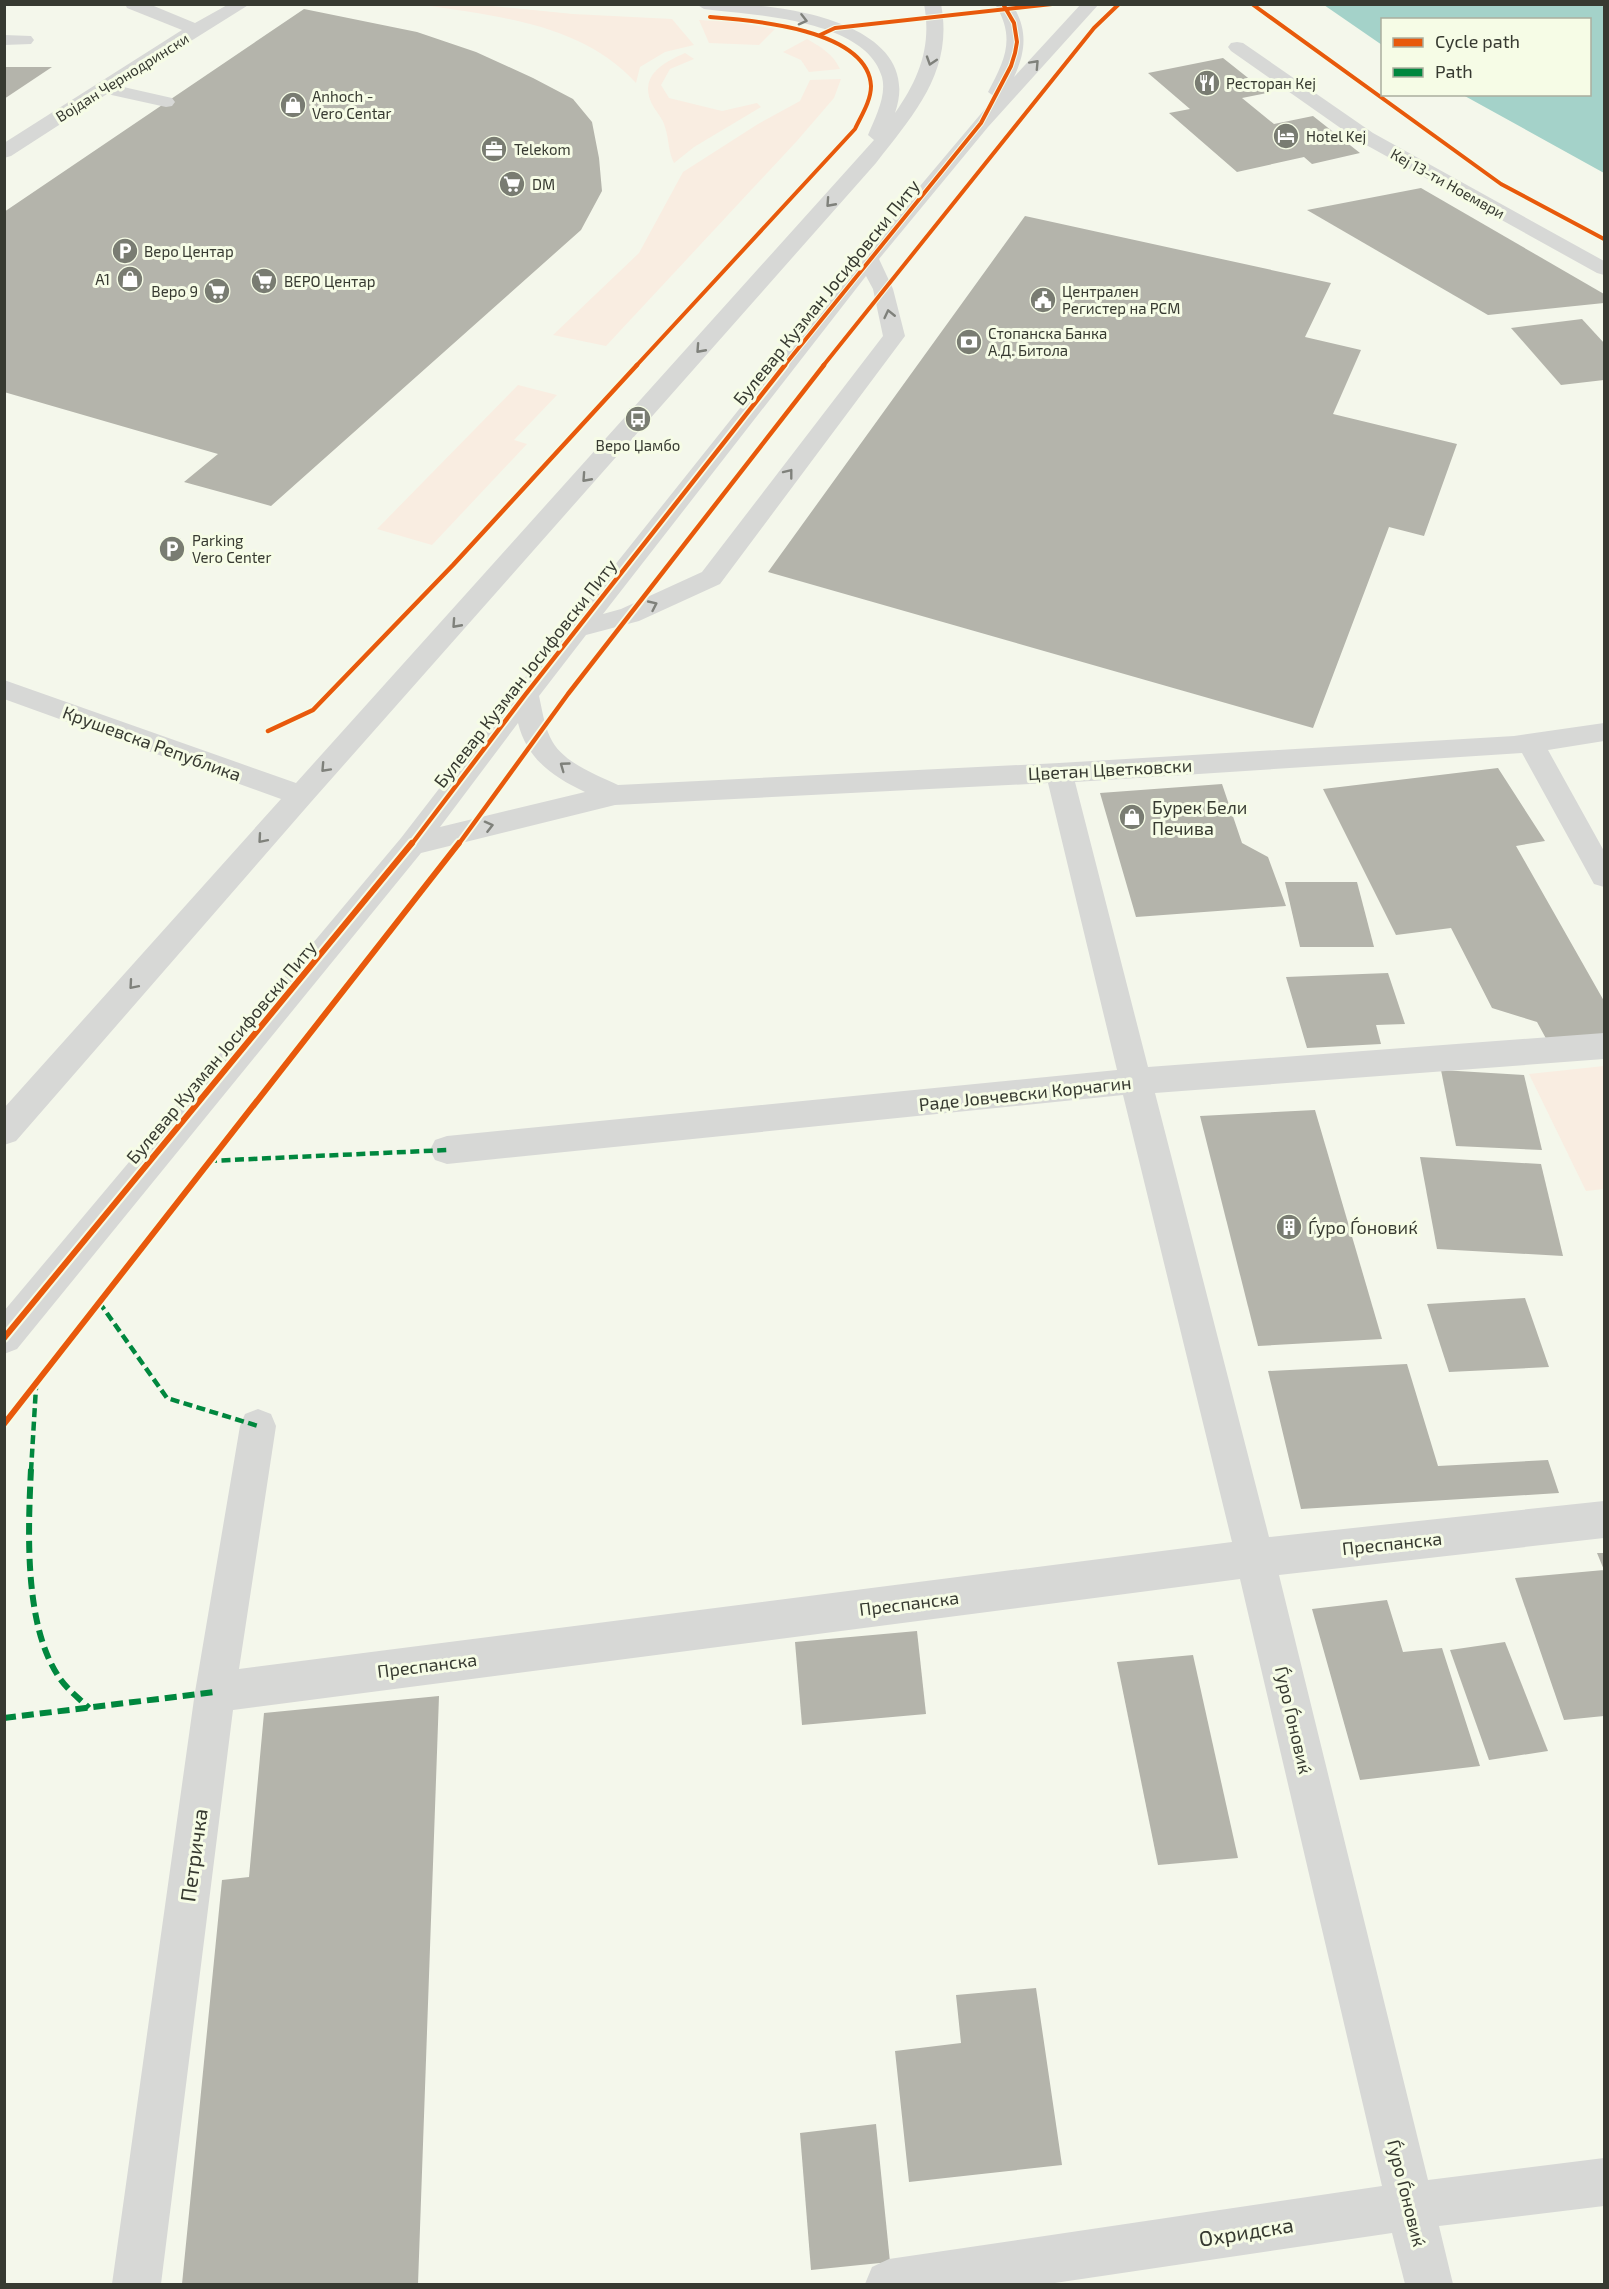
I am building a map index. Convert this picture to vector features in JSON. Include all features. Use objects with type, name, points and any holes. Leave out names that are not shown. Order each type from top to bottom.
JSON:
[{"type":"street","points":[[133,4],[196,30]]},
{"type":"street","name":"Војдан Чернодрински","points":[[4,152],[196,30],[242,4]]},
{"type":"street","points":[[704,4],[793,17],[835,28],[855,36],[879,53],[889,70],[892,88],[869,159]]},
{"type":"street","points":[[4,1131],[869,159],[910,106],[933,60],[937,18],[932,4]]},
{"type":"street","name":"Булевар Кузман Јосифовски Питу","points":[[981,123],[1016,53],[1014,23],[1003,4]]},
{"type":"street","name":"Булевар Кузман Јосифовски Питу","points":[[4,1338],[411,845],[525,695],[870,259],[981,123],[1091,4]]},
{"type":"street","points":[[4,40],[25,40]]},
{"type":"street","name":"Кеј 13-ти Ноември","points":[[1237,46],[1366,137],[1605,269]]},
{"type":"street","points":[[104,88],[166,102]]},
{"type":"street","points":[[577,629],[630,615],[711,578],[894,336],[883,289],[870,259]]},
{"type":"street","name":"Крушевска Република","points":[[4,689],[228,771],[301,795]]},
{"type":"street","points":[[525,695],[537,738],[550,756],[566,769],[615,795]]},
{"type":"street","name":"Цветан Цветковски","points":[[411,845],[615,795],[1059,773],[1530,742],[1605,732]]},
{"type":"street","points":[[1530,742],[1605,876]]},
{"type":"street","name":"Ѓуро Ѓоновиќ","points":[[1059,773],[1255,1558],[1429,2284]]},
{"type":"street","name":"Раде Јовчевски Корчагин","points":[[447,1150],[1135,1081],[1605,1046]]},
{"type":"street","name":"Петричка","points":[[136,2284],[215,1692],[258,1426]]},
{"type":"street","name":"Преспанска","points":[[215,1692],[1255,1558],[1605,1519]]},
{"type":"street","name":"Охридска","points":[[889,2284],[1409,2206],[1605,2182]]},
{"type":"shaded area","points":[[423,5],[482,5],[573,14],[672,19],[694,45],[665,52],[640,67],[636,83],[615,63],[591,47],[565,35],[509,19]]},
{"type":"shaded area","points":[[699,20],[734,22],[775,29],[759,45],[709,43]]},
{"type":"shaded area","points":[[807,39],[830,55],[840,69],[809,72],[801,60],[783,52]]},
{"type":"shaded area","points":[[685,53],[694,59],[670,69],[661,85],[669,98],[722,111],[757,103],[761,107],[694,147],[674,163],[664,124],[648,93],[651,77],[656,71]]},
{"type":"shaded area","points":[[841,79],[834,98],[796,142],[606,346],[553,335],[639,253],[683,172],[758,124],[800,101],[810,80]]},
{"type":"shaded area","points":[[518,385],[557,395],[514,440],[527,444],[432,545],[377,529]]},
{"type":"shaded area","points":[[1604,1066],[1604,1189],[1586,1191],[1529,1074]]},
{"type":"water","points":[[1324,5],[1601,5],[1604,7],[1604,173],[1465,96],[1591,96],[1591,18],[1381,18],[1381,44]]},
{"type":"building","name":"ВЕРО Центар","points":[[304,9],[417,32],[476,52],[573,99],[592,122],[602,191],[581,230],[271,506],[184,482],[218,454],[4,392],[4,212]]},
{"type":"building","points":[[1223,58],[1267,93],[1242,98],[1274,124],[1313,116],[1360,153],[1312,164],[1304,157],[1237,172],[1169,113],[1190,109],[1148,73]]},
{"type":"building","points":[[4,67],[52,67],[4,99]]},
{"type":"building","points":[[1421,188],[1604,294],[1604,303],[1488,315],[1307,210]]},
{"type":"building","points":[[1025,216],[1331,283],[1305,337],[1361,350],[1333,414],[1457,444],[1424,536],[1389,527],[1313,728],[768,572]]},
{"type":"building","points":[[1582,319],[1604,343],[1604,380],[1561,385],[1511,328]]},
{"type":"building","points":[[1498,768],[1545,841],[1516,846],[1604,1001],[1604,1037],[1549,1044],[1537,1022],[1492,1008],[1451,928],[1396,935],[1323,789]]},
{"type":"building","points":[[1222,784],[1242,843],[1268,857],[1286,906],[1136,917],[1100,793]]},
{"type":"building","points":[[1285,882],[1357,882],[1374,947],[1300,947]]},
{"type":"building","points":[[1388,973],[1405,1024],[1376,1025],[1381,1044],[1307,1048],[1286,977]]},
{"type":"building","points":[[1441,1070],[1524,1075],[1542,1150],[1456,1146]]},
{"type":"building","name":"Ѓуро Ѓоновиќ","points":[[1315,1110],[1382,1339],[1258,1346],[1200,1116]]},
{"type":"building","points":[[1420,1157],[1541,1164],[1563,1256],[1437,1249]]},
{"type":"building","points":[[1525,1298],[1549,1367],[1449,1372],[1427,1304]]},
{"type":"building","points":[[1407,1364],[1438,1466],[1548,1460],[1559,1493],[1301,1509],[1268,1371]]},
{"type":"building","points":[[1597,1553],[1604,1553],[1604,1570]]},
{"type":"building","points":[[1604,1570],[1604,1716],[1564,1720],[1515,1578]]},
{"type":"building","points":[[1387,1600],[1403,1652],[1442,1648],[1480,1766],[1360,1780],[1312,1609]]},
{"type":"building","points":[[917,1631],[926,1714],[802,1725],[795,1642]]},
{"type":"building","points":[[1505,1642],[1548,1751],[1489,1760],[1450,1650]]},
{"type":"building","points":[[1193,1655],[1238,1858],[1158,1865],[1117,1662]]},
{"type":"building","points":[[439,1696],[418,2284],[182,2284],[222,1880],[249,1877],[264,1713]]},
{"type":"building","points":[[1036,1988],[1062,2165],[909,2182],[895,2051],[961,2043],[956,1995]]},
{"type":"building","points":[[876,2124],[890,2262],[811,2270],[800,2133]]},
{"type":"marked path","points":[[208,1161],[447,1150]]},
{"type":"marked path","points":[[99,1302],[167,1398],[258,1426]]},
{"type":"marked path","points":[[36,1387],[29,1532],[35,1607],[43,1641],[55,1671],[66,1686],[89,1708]]},
{"type":"marked path","points":[[4,1718],[215,1692]]},
{"type":"cycle path","points":[[4,1338],[411,845],[525,695],[869,259],[981,123],[1011,66],[1015,53],[1017,42],[1014,23],[1003,4]]},
{"type":"cycle path","points":[[820,35],[835,28],[1052,4]]},
{"type":"cycle path","points":[[4,1424],[208,1161],[443,865],[568,694],[883,289],[1094,28],[1119,4]]},
{"type":"cycle path","points":[[1252,4],[1501,184],[1604,239]]},
{"type":"cycle path","points":[[268,731],[313,710],[453,565],[855,129],[871,87],[861,63],[846,49],[826,38],[777,24],[710,17]]},
{"type":"place","name":"Ресторан Кej","points":[[1207,83]]},
{"type":"place","name":"Anhoch - Vero Centar","points":[[293,105]]},
{"type":"place","name":"Hotel Kej","points":[[1286,136]]},
{"type":"place","name":"Telekom","points":[[494,149]]},
{"type":"place","name":"DM","points":[[512,184]]},
{"type":"place","name":"Веро Центар","points":[[125,251]]},
{"type":"place","name":"A1","points":[[130,279]]},
{"type":"place","name":"ВЕРО Центар","points":[[264,281]]},
{"type":"place","name":"Веро 9","points":[[217,291]]},
{"type":"place","name":"Централен Регистер на РСМ","points":[[1043,300]]},
{"type":"place","name":"Стопанска Банка А.Д. Битола","points":[[969,342]]},
{"type":"place","name":"Веро Џамбо","points":[[638,419]]},
{"type":"place","name":"Parking Vero Center","points":[[172,549]]},
{"type":"place","name":"Бурек Бели Печива","points":[[1132,817]]},
{"type":"place","name":"Ѓуро Ѓоновиќ","points":[[1289,1227]]}]
